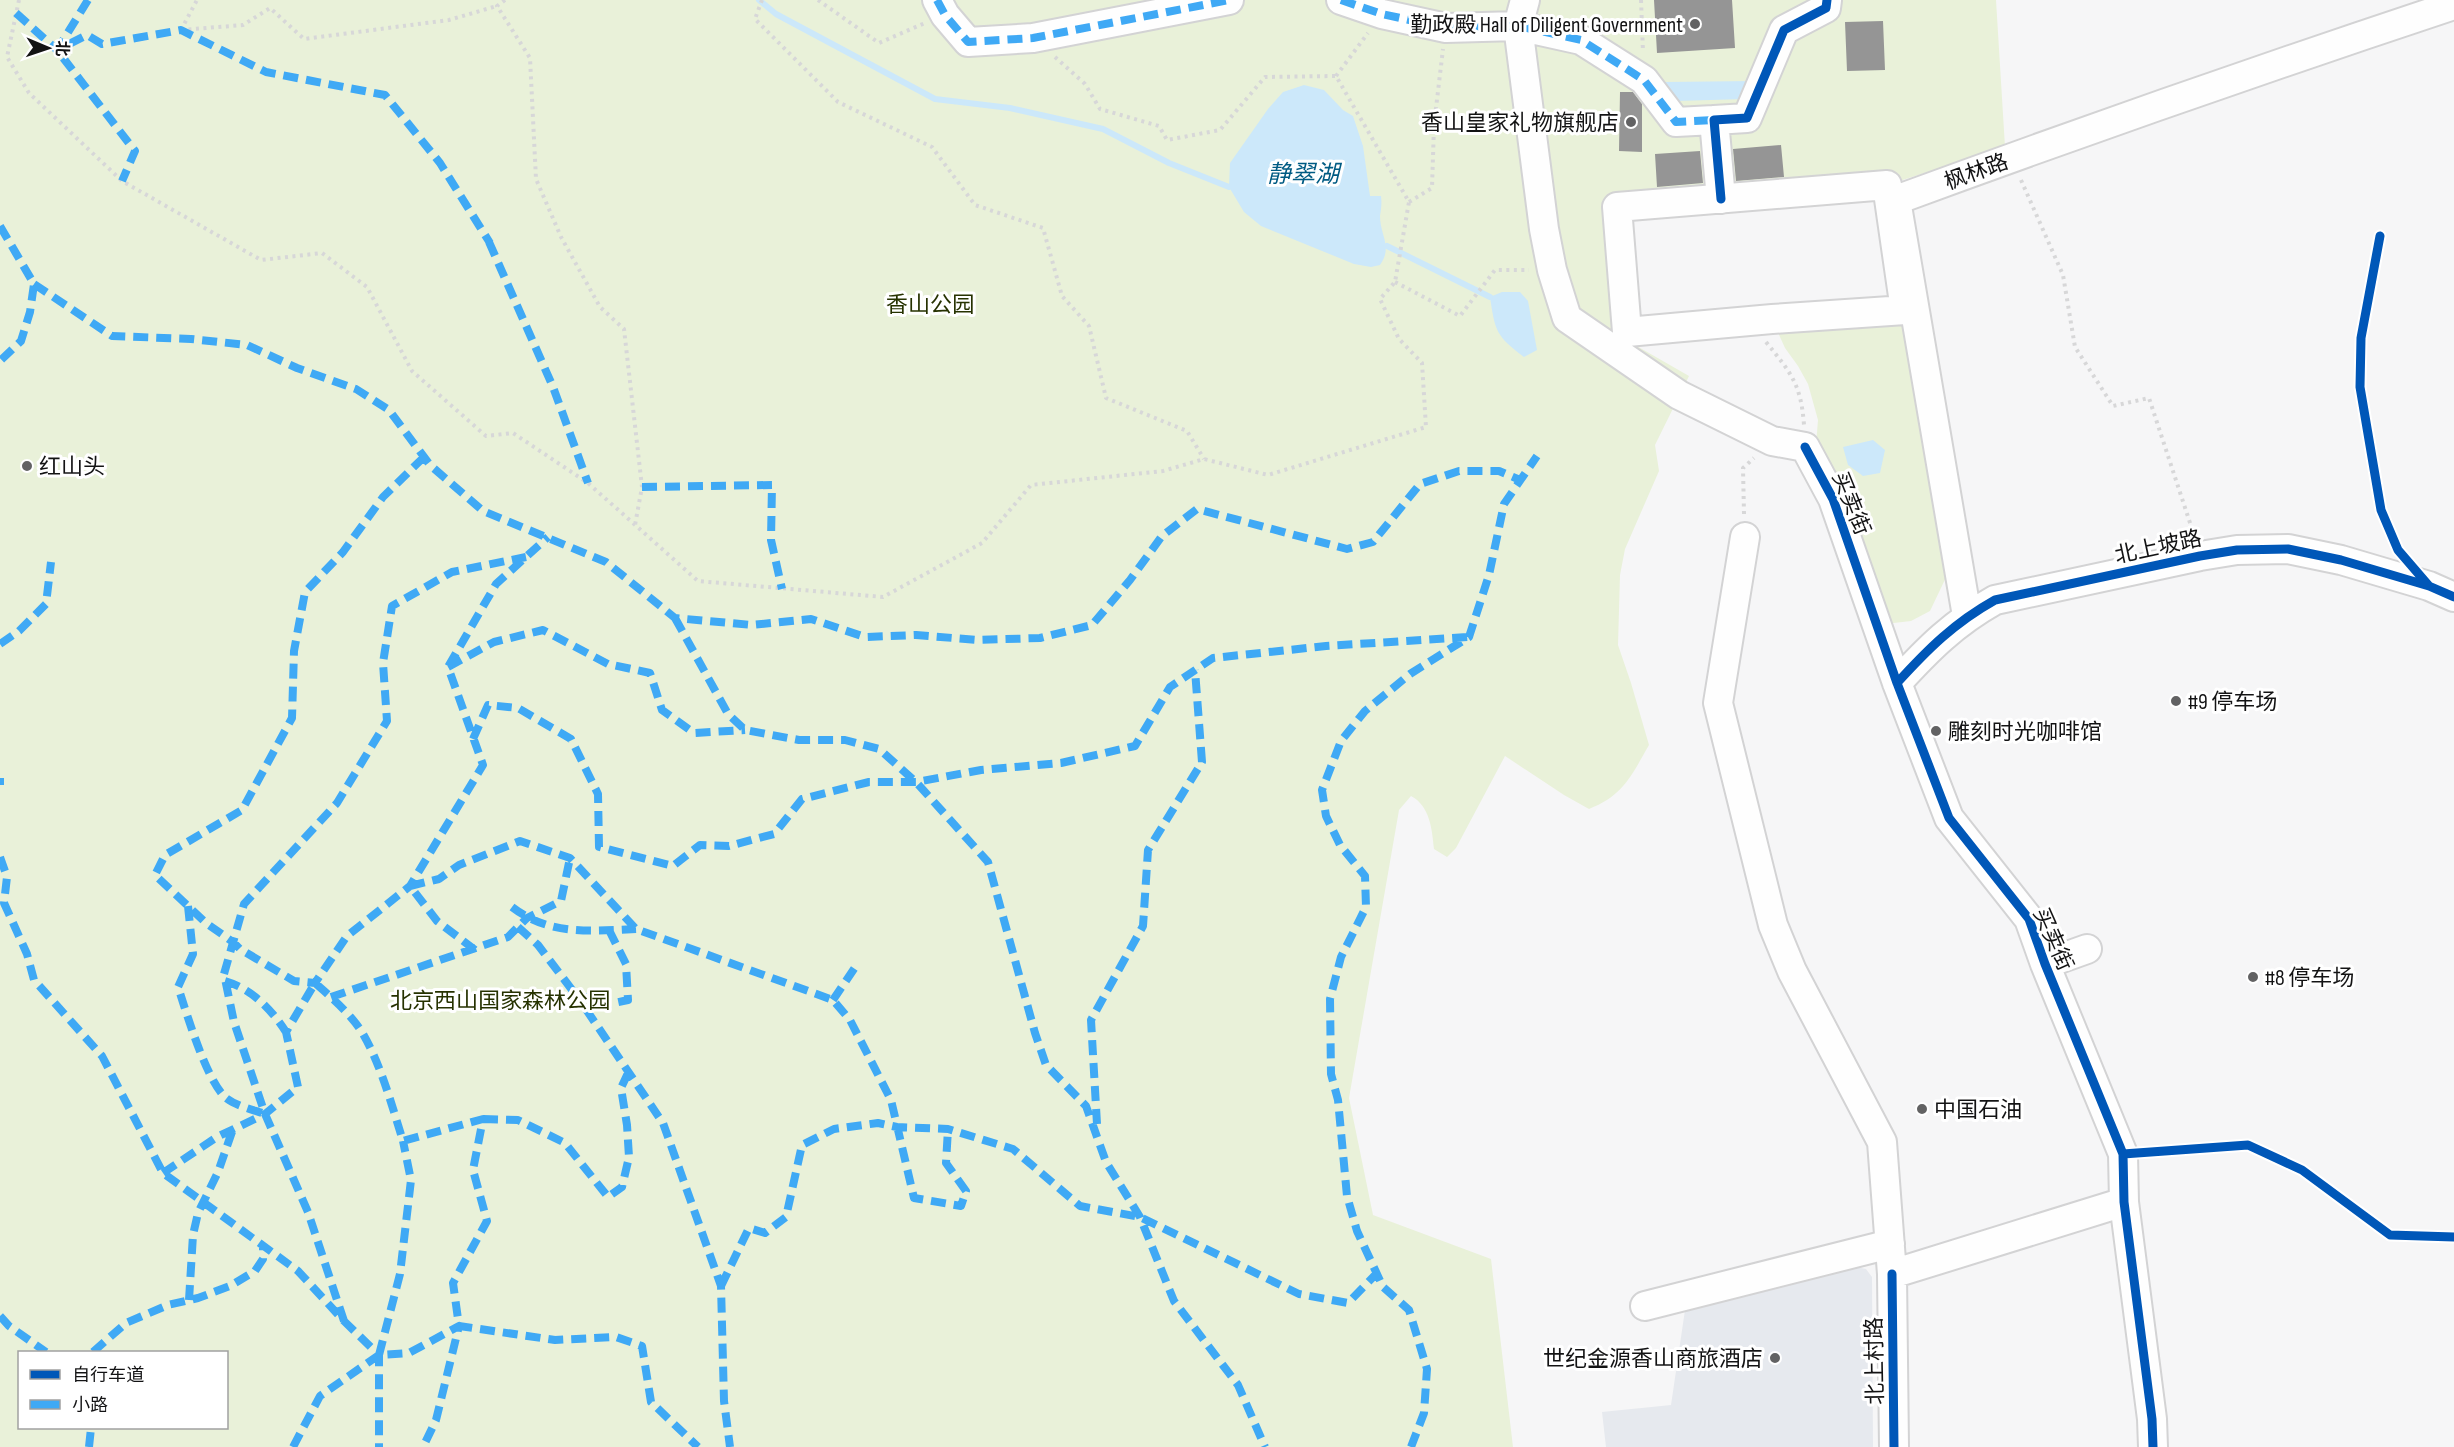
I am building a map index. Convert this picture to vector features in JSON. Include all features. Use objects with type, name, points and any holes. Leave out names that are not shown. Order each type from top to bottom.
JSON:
[{"type":"street","points":[[941,7],[968,42],[1033,38],[1229,0]]},
{"type":"street","points":[[1341,0],[1382,14],[1446,28],[1521,13],[1581,40],[1644,80],[1676,122],[1747,118],[1784,30],[1826,8],[1827,0]]},
{"type":"street","name":"枫林路","points":[[1967,616],[1896,200],[2052,142],[2266,67],[2454,5]]},
{"type":"street","points":[[1521,13],[1544,229],[1552,270],[1567,318],[1679,395],[1772,441],[1805,447]]},
{"type":"street","points":[[1714,120],[1721,198]]},
{"type":"street","points":[[1887,185],[1905,310],[1754,320],[1627,332],[1617,207],[1887,185]]},
{"type":"street","name":"买卖街","points":[[1805,447],[1833,499],[1897,683],[1949,818],[2029,919],[2045,964],[2123,1154],[2124,1202],[2152,1419],[2153,1447]]},
{"type":"street","name":"北上村路","points":[[1745,537],[1718,702],[1773,925],[1792,971],[1882,1142],[1892,1274],[1894,1447]]},
{"type":"street","name":"北上坡路","points":[[1897,683],[1937,640],[1967,616],[1995,600],[2237,550],[2288,549],[2341,560],[2429,586],[2454,597]]},
{"type":"street","points":[[2045,964],[2087,949]]},
{"type":"street","points":[[1892,1274],[2124,1202]]},
{"type":"street","points":[[1645,1306],[1890,1244]]},
{"type":"path","points":[[19,0],[7,57],[29,93],[122,181],[261,260],[322,253],[367,287],[412,371],[486,436],[513,433],[588,483],[698,581],[883,597],[982,543],[1031,485],[1163,471],[1204,459],[1268,475],[1426,427],[1422,363],[1399,339],[1380,299],[1395,282],[1409,202],[1336,76]]},
{"type":"path","points":[[197,0],[181,30],[243,25],[270,8],[304,39],[449,20],[497,6],[505,0]]},
{"type":"path","points":[[762,0],[755,19],[838,102],[932,147],[975,205],[1043,228],[1062,296],[1089,326],[1106,398],[1188,431],[1204,459]]},
{"type":"path","points":[[818,0],[879,43],[941,7]]},
{"type":"path","points":[[1641,0],[1644,80]]},
{"type":"path","points":[[497,6],[530,58],[536,179],[561,237],[600,307],[624,329],[642,487],[634,525]]},
{"type":"path","points":[[1336,76],[1382,14]]},
{"type":"path","points":[[1409,202],[1432,188],[1434,125],[1446,28]]},
{"type":"path","points":[[1033,38],[1085,84],[1100,109],[1159,126],[1167,140],[1220,130],[1265,77],[1336,76]]},
{"type":"path","points":[[2017,171],[2063,275],[2075,347],[2113,406],[2148,398],[2200,556]]},
{"type":"path","points":[[1395,282],[1460,316],[1495,270],[1552,270]]},
{"type":"path","points":[[1754,320],[1767,343],[1790,372],[1802,400],[1805,447]]},
{"type":"path","points":[[1743,468],[1745,537]]},
{"type":"shaded area","name":"世纪金源香山商旅酒店","points":[[1856,1267],[1866,1269],[1872,1277],[1873,1447],[1606,1447],[1602,1412],[1671,1405],[1685,1310]]},
{"type":"green space","name":"北京西山国家森林公园","points":[[0,0],[1996,0],[2005,147],[1887,185],[1617,207],[1628,341],[1689,376],[1655,445],[1659,471],[1625,549],[1620,575],[1618,645],[1649,745],[1619,791],[1601,804],[1589,809],[1505,756],[1456,848],[1447,857],[1434,849],[1429,819],[1417,800],[1411,796],[1399,810],[1349,1098],[1373,1215],[1491,1259],[1513,1447],[0,1447]]},
{"type":"green space","points":[[1905,310],[1950,569],[1930,611],[1911,621],[1885,624],[1816,445],[1818,420],[1808,384],[1785,348],[1772,319]]},
{"type":"water","points":[[1755,81],[1745,99],[1676,101],[1665,82]]},
{"type":"water","name":"静翠湖","points":[[1304,85],[1324,90],[1343,110],[1353,116],[1363,146],[1370,196],[1381,196],[1380,216],[1386,247],[1384,259],[1380,265],[1371,267],[1354,264],[1261,226],[1244,212],[1229,187],[1230,163],[1268,109],[1283,92]]},
{"type":"water","points":[[1502,292],[1520,292],[1528,301],[1537,350],[1524,357],[1502,338],[1493,318],[1490,297]]},
{"type":"water","points":[[1873,440],[1885,450],[1880,473],[1863,476],[1848,465],[1843,447]]},
{"type":"building","name":"勤政殿 Hall of Diligent Government","points":[[1654,0],[1732,0],[1735,48],[1657,53]]},
{"type":"building","points":[[1883,21],[1885,70],[1847,71],[1845,22]]},
{"type":"building","name":"香山皇家礼物旗舰店","points":[[1620,92],[1633,92],[1642,104],[1642,152],[1619,151]]},
{"type":"building","points":[[1781,145],[1784,177],[1736,181],[1733,149]]},
{"type":"building","points":[[1700,151],[1703,183],[1657,187],[1655,154]]},
{"type":"waterway","points":[[759,0],[776,14],[935,99],[1010,108],[1103,129],[1169,163],[1229,187]]},
{"type":"waterway","points":[[1387,246],[1490,297]]},
{"type":"marked path","points":[[88,0],[57,50],[135,151],[122,181]]},
{"type":"marked path","points":[[937,0],[945,15],[968,42],[1033,38],[1229,0]]},
{"type":"marked path","points":[[1341,0],[1382,14],[1446,28],[1518,26],[1581,40],[1644,80],[1676,122],[1714,120]]},
{"type":"marked path","points":[[16,13],[57,50],[87,35],[102,44],[181,30],[266,72],[385,95],[440,163],[490,243]]},
{"type":"marked path","points":[[0,226],[34,284],[30,312],[21,341],[0,361]]},
{"type":"marked path","points":[[489,242],[553,387],[588,483]]},
{"type":"marked path","points":[[34,284],[112,336],[191,339],[247,345],[297,368],[356,389],[389,410],[430,465],[483,511],[606,562],[675,618],[752,625],[811,619],[865,637],[916,635],[978,640],[1040,638],[1092,625],[1130,580],[1162,536],[1197,509],[1347,549],[1373,542],[1420,484],[1459,471],[1499,471],[1520,480]]},
{"type":"marked path","points":[[1411,1447],[1424,1413],[1427,1369],[1409,1310],[1383,1287],[1357,1231],[1347,1196],[1338,1100],[1331,1074],[1330,999],[1341,957],[1366,907],[1365,876],[1340,845],[1326,816],[1322,790],[1341,741],[1365,711],[1410,674],[1469,637],[1489,575],[1504,504],[1537,456]]},
{"type":"marked path","points":[[424,457],[383,497],[343,552],[305,592],[294,651],[292,718],[242,810],[165,855],[155,875],[206,923],[240,949],[294,981],[315,983],[347,936],[410,886],[483,765],[448,667],[496,584],[548,537]]},
{"type":"marked path","points":[[642,487],[772,485],[771,540],[782,589]]},
{"type":"marked path","points":[[344,1321],[308,1212],[265,1114],[234,1022],[224,974],[244,904],[337,803],[387,721],[383,663],[392,606],[452,572],[526,557]]},
{"type":"marked path","points":[[0,644],[19,631],[46,604],[51,562]]},
{"type":"marked path","points":[[675,618],[728,714],[745,730],[799,740],[845,740],[879,749],[916,782],[988,862],[1046,1065],[1086,1106],[1106,1162],[1140,1217],[1174,1301],[1238,1385],[1265,1447]]},
{"type":"marked path","points":[[448,667],[494,642],[543,630],[608,664],[650,673],[662,710],[694,733],[745,730]]},
{"type":"marked path","points":[[473,739],[488,705],[518,708],[571,739],[598,794],[599,847],[673,866],[700,845],[729,846],[774,834],[802,799],[869,782],[916,782],[981,770],[1061,763],[1135,746],[1170,687],[1213,658],[1326,646],[1469,637]]},
{"type":"marked path","points":[[1097,1124],[1091,1020],[1143,926],[1148,850],[1202,762],[1195,670]]},
{"type":"marked path","points":[[0,778],[0,785]]},
{"type":"marked path","points":[[475,950],[437,921],[410,886],[439,879],[459,865],[520,841],[570,858],[636,929],[833,1000],[850,1020],[891,1100],[914,1198],[961,1206],[966,1191],[946,1163],[948,1129]]},
{"type":"marked path","points":[[0,857],[7,877],[4,903],[27,954],[34,980],[102,1056],[163,1173],[298,1271],[379,1355],[379,1447]]},
{"type":"marked path","points":[[331,997],[508,937],[527,918],[561,901],[570,858]]},
{"type":"marked path","points":[[188,906],[193,954],[178,987],[198,1046],[211,1077],[226,1098],[240,1106],[265,1114]]},
{"type":"marked path","points":[[512,907],[541,923],[571,930],[636,929]]},
{"type":"marked path","points":[[518,927],[538,945],[579,999]]},
{"type":"marked path","points":[[609,930],[626,964],[628,1000],[609,1004],[592,996],[579,999],[663,1123],[721,1286],[724,1401],[730,1447]]},
{"type":"marked path","points":[[833,1000],[858,963]]},
{"type":"marked path","points":[[225,981],[244,989],[260,1001],[286,1032]]},
{"type":"marked path","points":[[163,1173],[217,1137],[265,1114],[298,1087],[286,1032],[315,983],[347,1013],[363,1034],[381,1072],[403,1141],[483,1119],[473,1170],[487,1221],[453,1283],[459,1326],[555,1340],[616,1337],[642,1346],[651,1402],[698,1447]]},
{"type":"marked path","points":[[483,1119],[518,1120],[565,1143],[608,1197],[622,1187],[629,1157],[621,1088],[629,1071]]},
{"type":"marked path","points":[[721,1286],[749,1228],[765,1233],[786,1217],[802,1145],[834,1129],[878,1123],[897,1127],[948,1129],[1013,1149],[1080,1206],[1140,1217],[1299,1294],[1348,1303],[1377,1273]]},
{"type":"marked path","points":[[189,1300],[193,1235],[198,1213],[218,1172],[233,1129]]},
{"type":"marked path","points":[[379,1355],[400,1274],[411,1180],[403,1141]]},
{"type":"marked path","points":[[94,1351],[126,1323],[168,1305],[198,1298],[230,1286],[255,1271],[263,1259],[263,1245]]},
{"type":"marked path","points":[[0,1316],[9,1326],[45,1351]]},
{"type":"marked path","points":[[293,1447],[320,1396],[379,1355],[409,1353],[459,1326],[436,1420],[423,1447]]},
{"type":"marked path","points":[[89,1447],[91,1429]]},
{"type":"cycle path","points":[[1721,199],[1714,120],[1747,118],[1784,30],[1826,8],[1827,0]]},
{"type":"cycle path","points":[[2380,236],[2361,338],[2360,387],[2381,510],[2398,550],[2429,586]]},
{"type":"cycle path","points":[[1805,447],[1833,499],[1897,683],[1949,818],[2029,919],[2045,964],[2123,1154],[2124,1202],[2152,1419],[2153,1447]]},
{"type":"cycle path","points":[[1897,683],[1942,637],[1995,600],[2237,550],[2288,549],[2341,560],[2429,586],[2454,597]]},
{"type":"cycle path","points":[[2123,1154],[2248,1145],[2302,1170],[2390,1235],[2454,1237]]},
{"type":"cycle path","points":[[1892,1274],[1894,1447]]},
{"type":"place","name":"勤政殿 Hall of Diligent Government","points":[[1695,24]]},
{"type":"place","name":"香山皇家礼物旗舰店","points":[[1631,122]]},
{"type":"place","name":"红山头","points":[[27,466]]},
{"type":"place","name":"#9 停车场","points":[[2176,701]]},
{"type":"place","name":"雕刻时光咖啡馆","points":[[1936,731]]},
{"type":"place","name":"#8 停车场","points":[[2253,977]]},
{"type":"place","name":"中国石油","points":[[1922,1109]]},
{"type":"place","name":"世纪金源香山商旅酒店","points":[[1775,1358]]},
{"type":"park label","name":"香山公园","points":[[930,304]]}]
